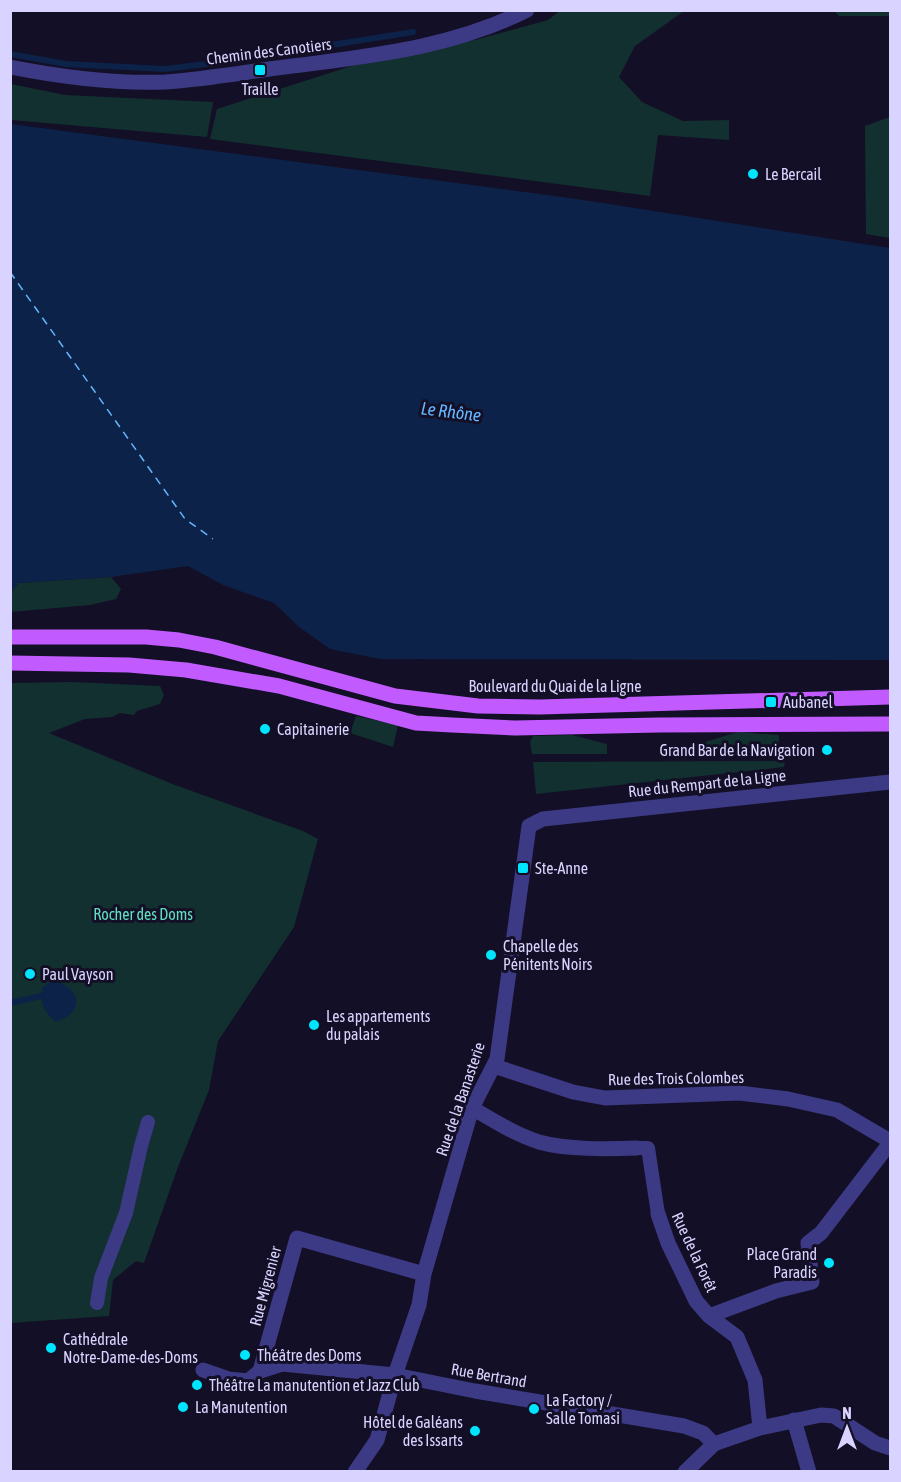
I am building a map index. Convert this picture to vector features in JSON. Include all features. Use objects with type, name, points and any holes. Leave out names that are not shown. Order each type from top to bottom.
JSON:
[{"type":"main road","name":"Boulevard du Quai de la Ligne","points":[[10,637],[146,637],[178,640],[395,696],[478,706],[702,704],[891,697]]},
{"type":"main road","points":[[10,663],[129,665],[186,670],[279,686],[416,723],[514,728],[891,724]]},
{"type":"street","name":"Chemin des Canotiers","points":[[10,67],[38,73],[100,80],[165,82],[339,60],[438,44],[497,25],[527,10]]},
{"type":"street","name":"Rue du Rempart de la Ligne","points":[[529,826],[543,819],[891,782]]},
{"type":"street","name":"Rue de la Banasterie","points":[[355,1472],[377,1440],[395,1374],[419,1305],[424,1274],[472,1108],[497,1059],[529,826]]},
{"type":"street","name":"Rue des Trois Colombes","points":[[494,1066],[573,1092],[605,1098],[739,1093],[788,1099],[837,1110],[891,1142]]},
{"type":"street","name":"Rue de la Forêt","points":[[472,1108],[505,1127],[540,1142],[598,1149],[648,1148],[658,1214],[668,1243],[696,1301],[709,1316],[737,1337],[755,1380],[760,1428]]},
{"type":"street","points":[[97,1303],[101,1278],[126,1213],[148,1122]]},
{"type":"street","points":[[709,1316],[776,1291],[812,1282],[808,1243],[821,1233],[891,1142]]},
{"type":"street","name":"Rue Migrenier","points":[[260,1371],[297,1238],[424,1274]]},
{"type":"street","name":"Rue Bertrand","points":[[203,1370],[229,1379],[248,1381],[260,1371],[282,1364],[395,1374],[475,1391],[684,1426],[703,1433],[714,1444]]},
{"type":"street","points":[[685,1472],[714,1444],[760,1428],[821,1415],[834,1416],[875,1443],[891,1448]]},
{"type":"street","points":[[794,1420],[809,1472]]},
{"type":"green space","points":[[561,10],[684,11],[635,46],[619,77],[642,102],[683,121],[729,120],[729,140],[658,135],[650,196],[210,139],[217,109],[373,59],[475,40],[548,20]]},
{"type":"green space","points":[[834,11],[890,11],[890,16],[839,16]]},
{"type":"green space","points":[[11,84],[65,95],[213,102],[207,137],[11,120]]},
{"type":"green space","points":[[890,117],[890,238],[866,234],[865,126]]},
{"type":"green space","points":[[111,577],[121,589],[116,599],[90,605],[11,612],[11,592],[18,583]]},
{"type":"green space","name":"Rocher des Doms","points":[[72,682],[160,686],[164,695],[160,704],[137,711],[134,715],[120,713],[112,717],[85,719],[49,733],[175,785],[303,831],[318,839],[294,927],[218,1041],[209,1090],[178,1167],[144,1263],[136,1261],[113,1280],[109,1316],[11,1323],[11,683]]},
{"type":"green space","points":[[356,716],[398,725],[393,747],[350,733]]},
{"type":"green space","points":[[738,732],[779,735],[779,749],[706,752],[705,742]]},
{"type":"green space","points":[[572,735],[607,744],[607,754],[532,754],[530,742],[533,736]]},
{"type":"green space","points":[[785,761],[784,767],[536,794],[533,762]]},
{"type":"water","name":"Le Rhône","points":[[11,124],[577,199],[890,248],[890,660],[380,659],[330,649],[299,627],[274,603],[223,585],[188,566],[111,577],[19,583],[11,592]]},
{"type":"water","points":[[51,981],[71,990],[76,1000],[71,1013],[56,1022],[48,1015],[42,1003],[42,988]]},
{"type":"waterway","points":[[10,54],[66,64],[165,69],[231,61],[413,32]]},
{"type":"waterway","points":[[10,1003],[41,996]]},
{"type":"ferry route","points":[[10,272],[185,519],[213,539]]},
{"type":"place","name":"Traille","points":[[260,70]]},
{"type":"place","name":"Le Bercail","points":[[753,174]]},
{"type":"place","name":"Aubanel","points":[[771,702]]},
{"type":"place","name":"Capitainerie","points":[[265,729]]},
{"type":"place","name":"Grand Bar de la Navigation","points":[[827,750]]},
{"type":"place","name":"Ste-Anne","points":[[523,868]]},
{"type":"place","name":"Chapelle des Pénitents Noirs","points":[[491,955]]},
{"type":"place","name":"Paul Vayson","points":[[30,974]]},
{"type":"place","name":"Les appartements du palais","points":[[314,1025]]},
{"type":"place","name":"Place Grand Paradis","points":[[829,1263]]},
{"type":"place","name":"Cathédrale Notre-Dame-des-Doms","points":[[51,1348]]},
{"type":"place","name":"Théâtre des Doms","points":[[245,1355]]},
{"type":"place","name":"Théâtre La manutention et Jazz Club","points":[[197,1385]]},
{"type":"place","name":"La Manutention","points":[[183,1407]]},
{"type":"place","name":"La Factory / Salle Tomasi","points":[[534,1409]]},
{"type":"place","name":"Hôtel de Galéans des Issarts","points":[[475,1431]]}]
